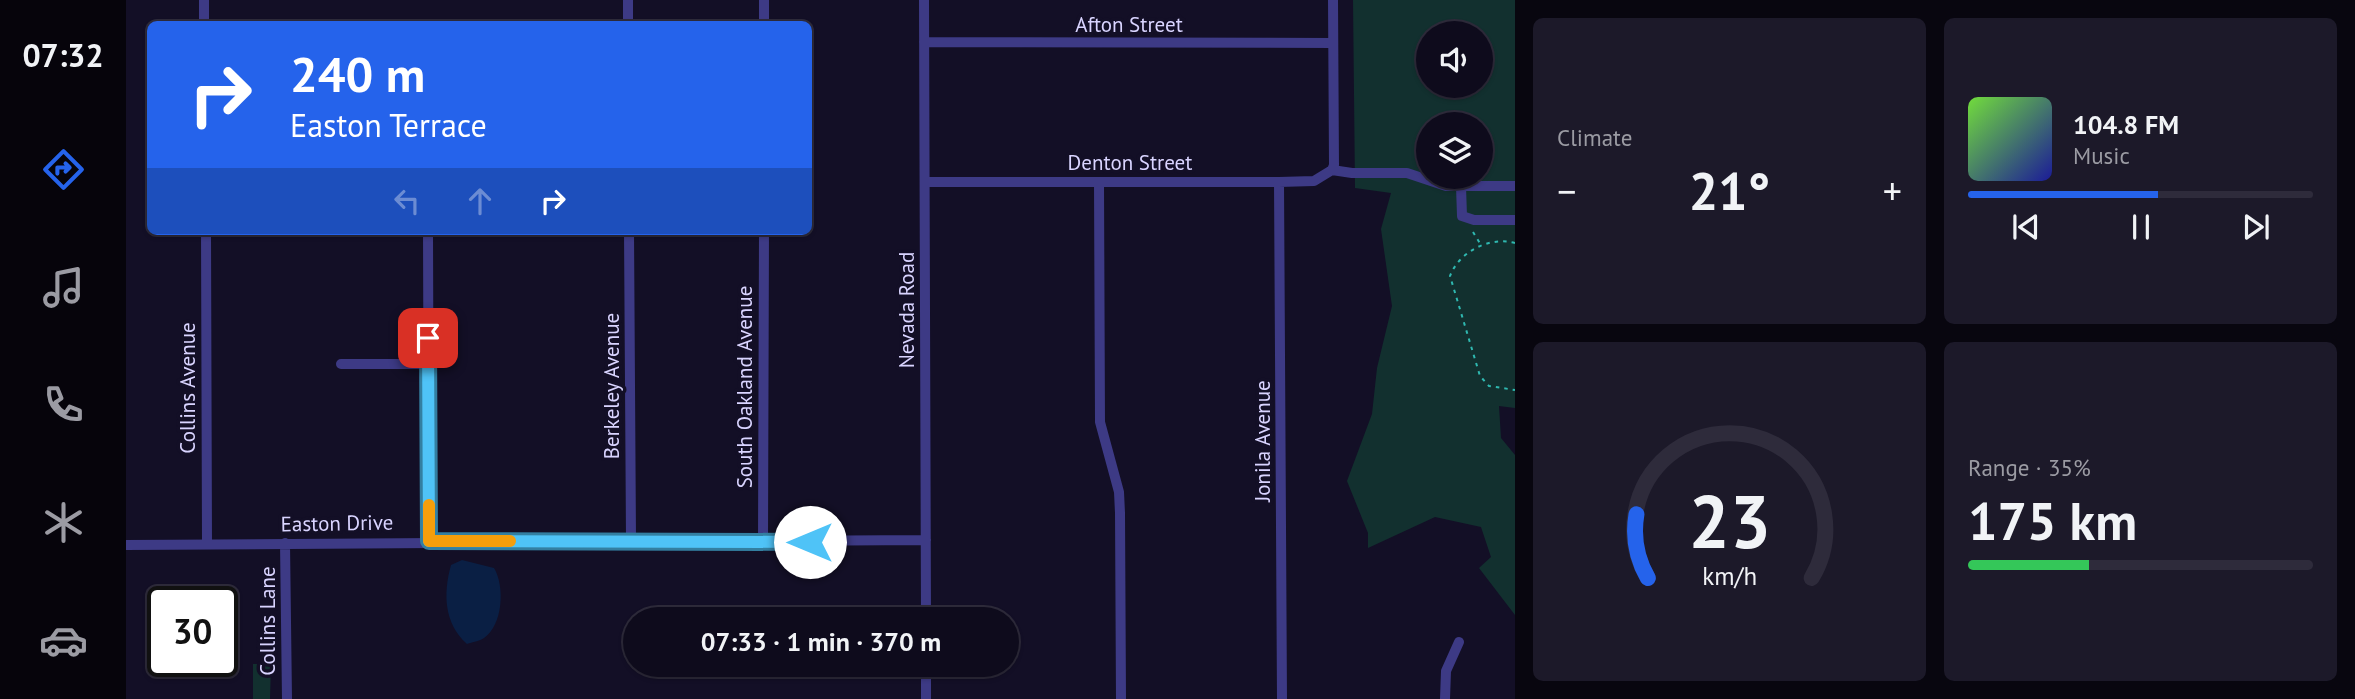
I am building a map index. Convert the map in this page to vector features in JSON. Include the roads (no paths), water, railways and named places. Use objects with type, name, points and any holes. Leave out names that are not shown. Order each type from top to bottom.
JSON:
[{"type":"street","points":[[204,0],[204,21]]},
{"type":"street","points":[[628,0],[628,21]]},
{"type":"street","points":[[764,0],[764,21]]},
{"type":"street","name":"Nevada Road","points":[[924,0],[926,607]]},
{"type":"street","points":[[1333,0],[1332,170],[1352,173],[1407,173],[1416,176]]},
{"type":"street","name":"Afton Street","points":[[924,42],[1333,43]]},
{"type":"street","name":"Denton Street","points":[[925,182],[1314,181],[1332,170]]},
{"type":"street","points":[[1099,182],[1100,422],[1119,502],[1121,699]]},
{"type":"street","name":"Jonila Avenue","points":[[1279,182],[1282,699]]},
{"type":"street","points":[[1493,186],[1515,186]]},
{"type":"street","points":[[1461,189],[1462,216],[1475,220],[1515,220]]},
{"type":"street","name":"Collins Avenue","points":[[206,235],[207,544]]},
{"type":"street","points":[[428,235],[429,541]]},
{"type":"street","name":"Berkeley Avenue","points":[[629,235],[631,540]]},
{"type":"street","name":"South Oakland Avenue","points":[[763,542],[764,235]]},
{"type":"street","points":[[341,364],[428,364]]},
{"type":"street","name":"Easton Drive","points":[[126,545],[429,541],[926,540]]},
{"type":"street","name":"Collins Lane","points":[[285,543],[287,699]]},
{"type":"street","points":[[1445,699],[1446,671],[1459,642]]},
{"type":"street","points":[[926,677],[926,699]]},
{"type":"water","points":[[462,560],[494,568],[501,595],[498,615],[490,632],[482,639],[467,644],[454,627],[446,597],[451,565]]}]
